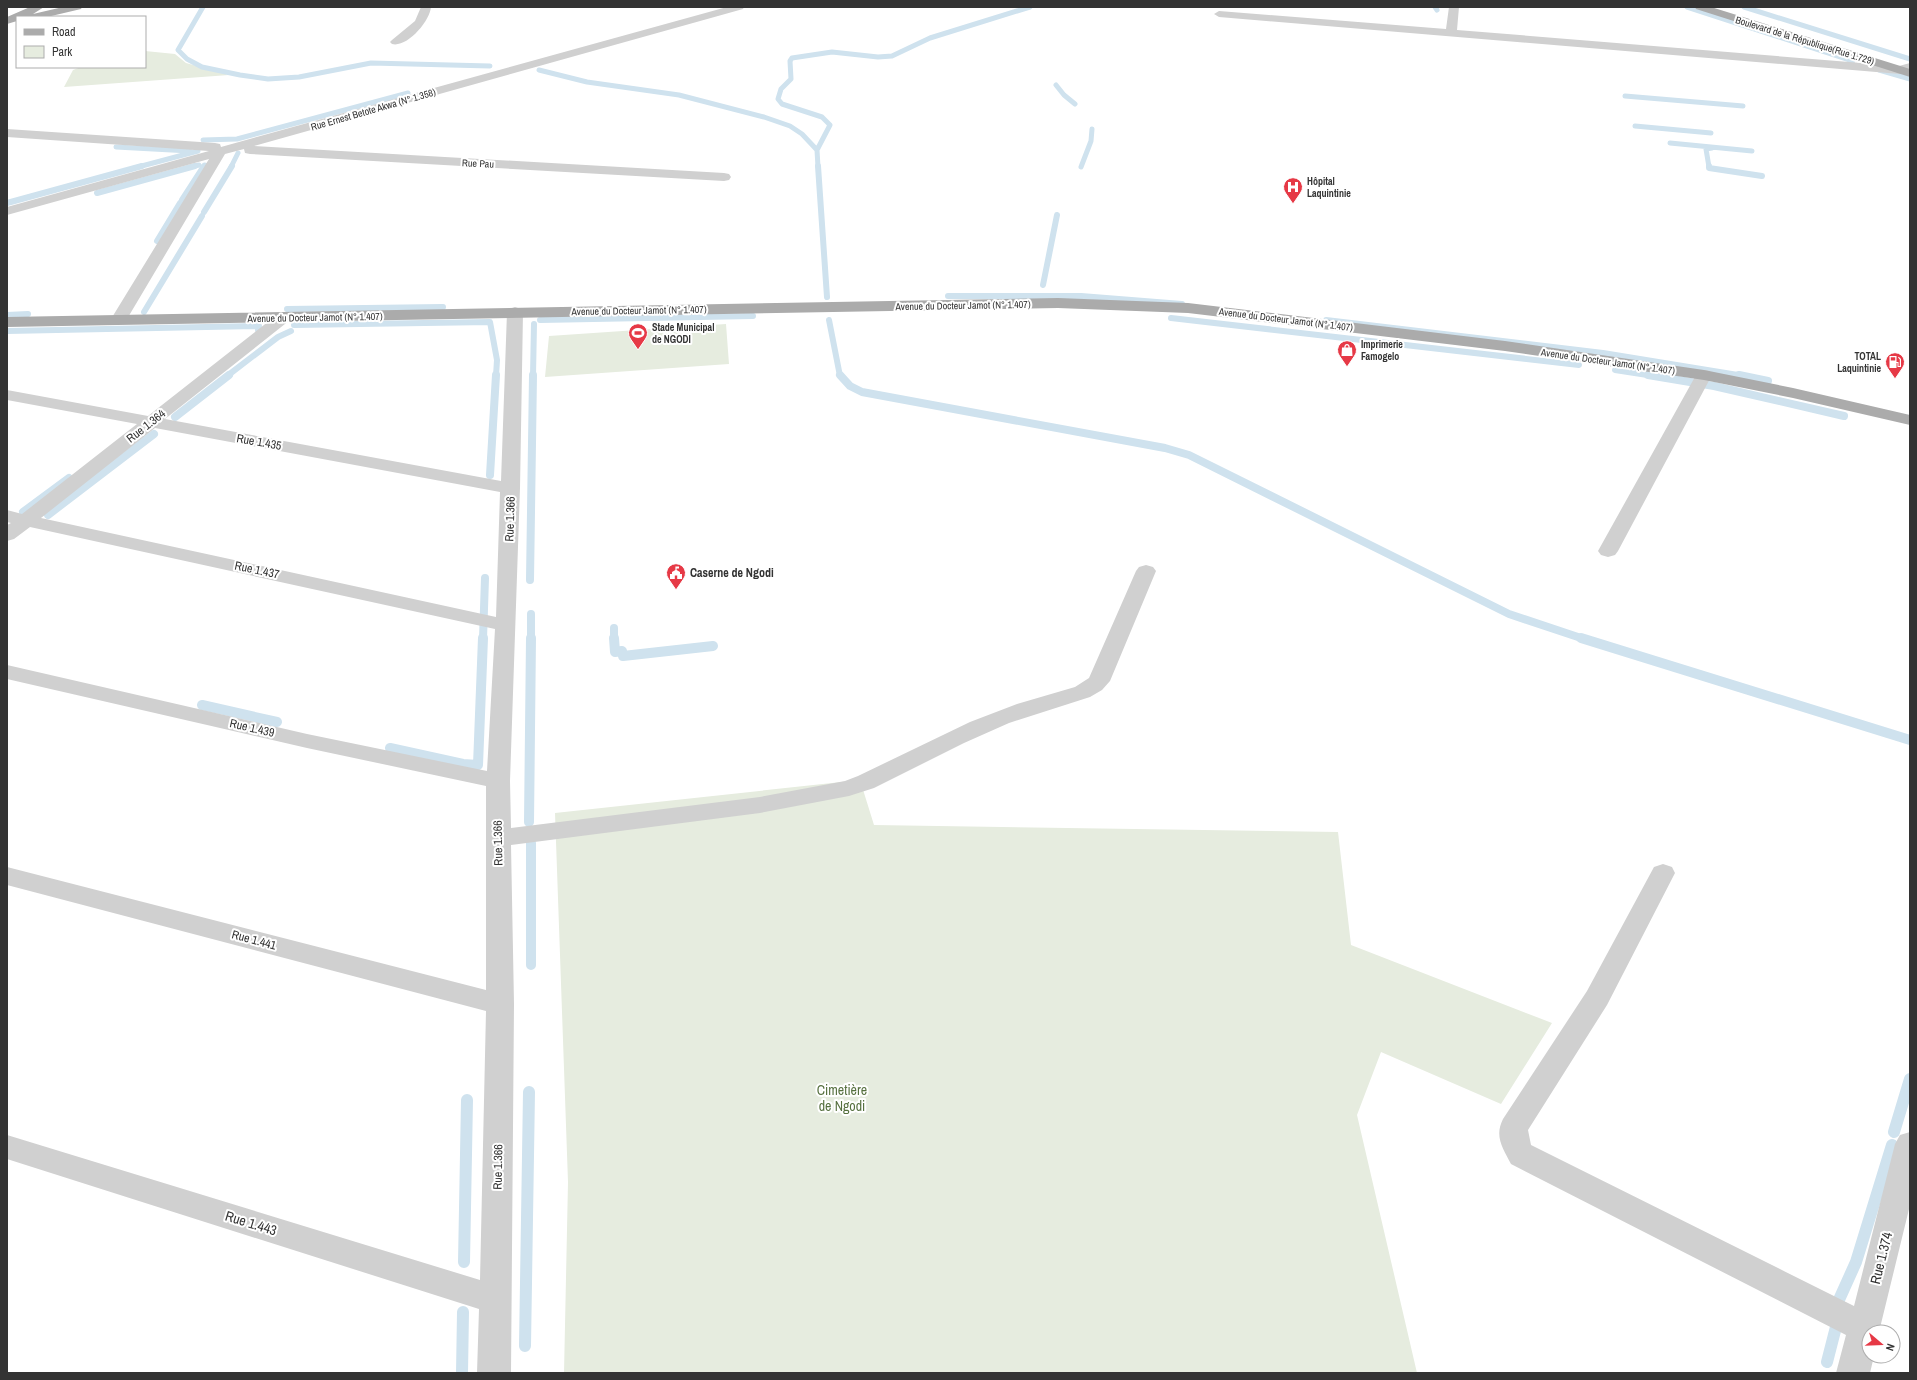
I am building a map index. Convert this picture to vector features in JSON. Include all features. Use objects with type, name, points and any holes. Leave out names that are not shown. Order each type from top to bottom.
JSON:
[{"type":"main road","points":[[18,16],[39,7]]},
{"type":"main road","points":[[37,16],[77,7]]},
{"type":"main road","name":"Boulevard de la République(Rue 1.729)","points":[[1700,7],[1907,68]]},
{"type":"main road","name":"Boulevard de la République(Rue 1.729)","points":[[1725,7],[1907,68]]},
{"type":"main road","name":"Avenue du Docteur Jamot (N° 1.407)","points":[[7,322],[1058,303],[1188,308],[1506,346],[1704,375],[1793,393],[1910,420]]},
{"type":"street","points":[[396,42],[420,23],[426,11],[426,7]]},
{"type":"street","name":"Rue Ernest Betote Akwa (N° 1.358)","points":[[7,211],[739,7]]},
{"type":"street","points":[[1451,33],[1454,7]]},
{"type":"street","points":[[687,11],[700,18]]},
{"type":"street","points":[[1219,14],[1907,68]]},
{"type":"street","name":"Rue Pau","points":[[7,133],[226,150],[724,177]]},
{"type":"street","points":[[120,320],[226,150]]},
{"type":"street","name":"Rue 1.366","points":[[494,1373],[500,1004],[498,781],[511,488],[515,312]]},
{"type":"street","name":"Rue 1.364","points":[[7,535],[284,317]]},
{"type":"street","points":[[1608,551],[1704,375]]},
{"type":"street","name":"Rue 1.435","points":[[7,395],[150,423],[511,488]]},
{"type":"street","name":"Rue 1.437","points":[[7,516],[506,625]]},
{"type":"street","points":[[498,838],[760,805],[849,788],[866,782],[975,727],[1025,708],[1091,689],[1099,681],[1146,571]]},
{"type":"street","name":"Rue 1.439","points":[[7,672],[307,741],[498,781]]},
{"type":"street","points":[[1663,873],[1597,998],[1513,1128],[1512,1136],[1516,1146],[1521,1155],[1861,1326]]},
{"type":"street","name":"Rue 1.441","points":[[7,876],[500,1004]]},
{"type":"street","name":"Rue 1.374","points":[[1865,1324],[1910,1144]]},
{"type":"street","name":"Rue 1.443","points":[[7,1147],[495,1299]]},
{"type":"street","name":"Rue 1.374","points":[[1853,1373],[1861,1340]]},
{"type":"green space","points":[[146,51],[175,54],[186,63],[229,75],[64,87],[73,70],[78,68],[146,68]]},
{"type":"green space","name":"Stade Municipal de NGODI","points":[[726,324],[729,364],[545,377],[549,336]]},
{"type":"green space","name":"Cimetière de Ngodi","points":[[860,780],[874,825],[1338,832],[1351,945],[1552,1023],[1501,1104],[1381,1052],[1357,1115],[1417,1373],[564,1373],[568,1182],[555,813]]},
{"type":"waterway","points":[[203,7],[178,50],[187,59],[202,67],[240,75],[268,79],[299,77],[371,63],[490,66]]},
{"type":"waterway","points":[[817,150],[830,125],[822,117],[782,104],[778,99],[781,89],[791,79],[790,61],[792,58],[832,52],[878,57],[892,56],[930,38],[1030,7]]},
{"type":"waterway","points":[[1687,7],[1853,61]]},
{"type":"waterway","points":[[1744,7],[1910,59]]},
{"type":"waterway","points":[[539,70],[587,82],[679,95],[764,117],[790,126],[802,134],[817,150]]},
{"type":"waterway","points":[[1879,70],[1910,79]]},
{"type":"waterway","points":[[1056,85],[1064,95],[1075,104]]},
{"type":"waterway","points":[[203,140],[237,139],[408,93]]},
{"type":"waterway","points":[[1625,96],[1743,106]]},
{"type":"waterway","points":[[1635,126],[1711,133]]},
{"type":"waterway","points":[[1081,167],[1091,141],[1092,129]]},
{"type":"waterway","points":[[1670,143],[1752,151]]},
{"type":"waterway","points":[[116,147],[190,151]]},
{"type":"waterway","points":[[1709,167],[1706,149],[1712,148]]},
{"type":"waterway","points":[[817,150],[818,167]]},
{"type":"waterway","points":[[138,167],[198,151]]},
{"type":"waterway","points":[[231,167],[238,153]]},
{"type":"waterway","points":[[195,166],[199,165]]},
{"type":"waterway","points":[[7,203],[142,166]]},
{"type":"waterway","points":[[97,193],[195,166]]},
{"type":"waterway","points":[[191,167],[195,166]]},
{"type":"waterway","points":[[182,200],[204,166]]},
{"type":"waterway","points":[[204,212],[232,166]]},
{"type":"waterway","points":[[818,166],[827,297]]},
{"type":"waterway","points":[[1709,167],[1762,176]]},
{"type":"waterway","points":[[157,241],[180,203]]},
{"type":"waterway","points":[[1043,285],[1057,215]]},
{"type":"waterway","points":[[144,312],[202,216]]},
{"type":"waterway","points":[[948,296],[1081,296],[1182,304]]},
{"type":"waterway","points":[[287,309],[443,307]]},
{"type":"waterway","points":[[7,315],[28,314]]},
{"type":"waterway","points":[[540,320],[753,316]]},
{"type":"waterway","points":[[1171,318],[1579,365]]},
{"type":"waterway","points":[[829,320],[840,376]]},
{"type":"waterway","points":[[1326,320],[1603,353],[1743,376]]},
{"type":"waterway","points":[[294,325],[490,322],[497,360],[496,376]]},
{"type":"waterway","points":[[533,376],[534,324]]},
{"type":"waterway","points":[[7,331],[259,326],[258,330]]},
{"type":"waterway","points":[[227,376],[278,337],[291,331]]},
{"type":"waterway","points":[[1615,370],[1654,376]]},
{"type":"waterway","points":[[175,417],[229,375]]},
{"type":"waterway","points":[[490,475],[496,375]]},
{"type":"waterway","points":[[530,580],[533,375]]},
{"type":"waterway","points":[[840,375],[850,386],[862,392],[1165,448],[1189,455],[1509,614],[1581,638]]},
{"type":"waterway","points":[[1648,375],[1654,376]]},
{"type":"waterway","points":[[1739,375],[1743,376]]},
{"type":"waterway","points":[[1654,376],[1714,386],[1844,416]]},
{"type":"waterway","points":[[1743,376],[1768,381]]},
{"type":"waterway","points":[[48,515],[154,434]]},
{"type":"waterway","points":[[23,512],[69,478]]},
{"type":"waterway","points":[[483,639],[485,578]]},
{"type":"waterway","points":[[531,614],[531,638]]},
{"type":"waterway","points":[[614,628],[614,638]]},
{"type":"waterway","points":[[390,748],[463,764],[478,765],[483,638]]},
{"type":"waterway","points":[[529,822],[531,638]]},
{"type":"waterway","points":[[614,638],[615,652],[622,651],[623,656],[713,646]]},
{"type":"waterway","points":[[1581,638],[1910,740]]},
{"type":"waterway","points":[[202,705],[277,722]]},
{"type":"waterway","points":[[531,843],[531,965]]},
{"type":"waterway","points":[[1894,1132],[1910,1079]]},
{"type":"waterway","points":[[525,1346],[529,1092]]},
{"type":"waterway","points":[[464,1262],[467,1100]]},
{"type":"waterway","points":[[1838,1302],[1856,1262],[1892,1145]]},
{"type":"waterway","points":[[462,1373],[463,1312]]},
{"type":"waterway","points":[[1827,1362],[1837,1323]]},
{"type":"place","name":"Hôpital Laquintinie","points":[[1293,204]]},
{"type":"place","name":"Stade Municipal de NGODI","points":[[638,350]]},
{"type":"place","name":"Imprimerie Famogelo","points":[[1347,367]]},
{"type":"place","name":"TOTAL Laquintinie","points":[[1895,379]]},
{"type":"place","name":"Caserne de Ngodi","points":[[676,590]]}]
